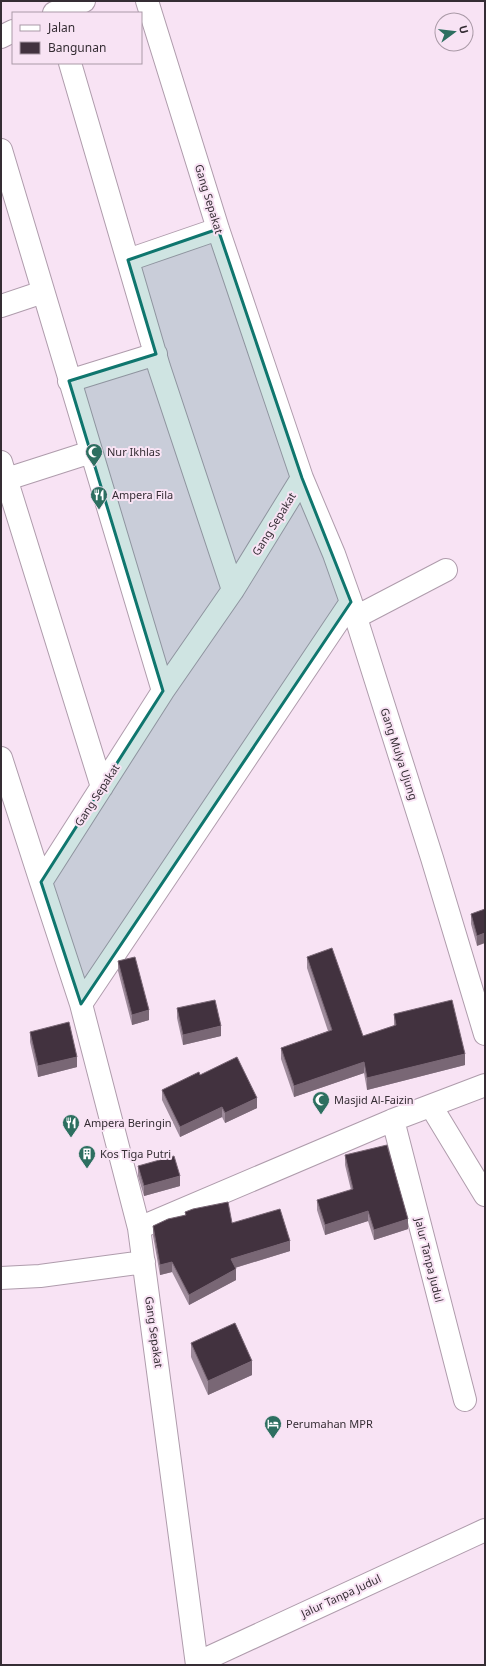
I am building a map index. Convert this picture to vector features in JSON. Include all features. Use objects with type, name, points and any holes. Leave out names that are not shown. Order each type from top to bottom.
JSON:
[{"type":"street","points":[[57,12],[84,1]]},
{"type":"street","name":"Gang Sepakat","points":[[147,1],[218,229],[302,478],[232,590],[163,691],[41,882],[81,1004],[139,1228],[158,1356],[197,1664]]},
{"type":"street","points":[[1,37],[12,32]]},
{"type":"street","points":[[70,64],[156,354],[232,590]]},
{"type":"street","points":[[1,150],[163,691]]},
{"type":"street","points":[[128,260],[218,229]]},
{"type":"street","points":[[1,306],[43,292]]},
{"type":"street","points":[[69,381],[156,354]]},
{"type":"street","points":[[91,452],[4,470],[102,787]]},
{"type":"street","name":"Gang Mulya Ujung","points":[[302,478],[334,554],[353,610],[432,858],[485,1034]]},
{"type":"street","points":[[81,1004],[353,610],[446,570]]},
{"type":"street","points":[[1,758],[41,882]]},
{"type":"street","points":[[139,1228],[393,1120],[485,1085]]},
{"type":"street","points":[[431,1106],[485,1195]]},
{"type":"street","name":"Jalur Tanpa Judul","points":[[393,1120],[465,1400]]},
{"type":"street","points":[[1,1278],[40,1276],[144,1262]]},
{"type":"street","name":"Jalur Tanpa Judul","points":[[197,1664],[485,1530]]},
{"type":"highlighted area","points":[[218,229],[302,478],[351,602],[81,1004],[41,882],[163,691],[69,381],[156,354],[128,260]]},
{"type":"building","points":[[485,909],[485,933],[477,936],[471,914]]},
{"type":"building","points":[[332,948],[363,1036],[396,1025],[394,1014],[452,1000],[465,1054],[367,1078],[364,1062],[294,1086],[281,1048],[332,1030],[307,957]]},
{"type":"building","points":[[135,957],[149,1010],[132,1015],[118,961]]},
{"type":"building","points":[[215,1000],[221,1026],[183,1035],[177,1008]]},
{"type":"building","points":[[69,1022],[77,1057],[38,1066],[30,1032]]},
{"type":"building","points":[[237,1057],[257,1098],[225,1113],[222,1107],[180,1127],[162,1090],[199,1072],[200,1075]]},
{"type":"building","points":[[387,1145],[408,1219],[374,1230],[368,1211],[325,1225],[317,1200],[353,1189],[345,1155]]},
{"type":"building","points":[[174,1156],[180,1176],[144,1186],[138,1166]]},
{"type":"building","points":[[228,1202],[232,1223],[280,1209],[290,1241],[231,1259],[236,1269],[189,1295],[172,1262],[160,1265],[153,1226],[168,1219],[186,1215],[185,1212],[193,1209]]},
{"type":"building","points":[[235,1323],[252,1361],[208,1381],[191,1343]]},
{"type":"place","name":"Nur Ikhlas","points":[[94,467]]},
{"type":"place","name":"Ampera Fila","points":[[99,510]]},
{"type":"place","name":"Masjid Al-Faizin","points":[[321,1115]]},
{"type":"place","name":"Ampera Beringin","points":[[71,1138]]},
{"type":"place","name":"Kos Tiga Putri","points":[[87,1169]]},
{"type":"place","name":"Perumahan MPR","points":[[273,1439]]}]
